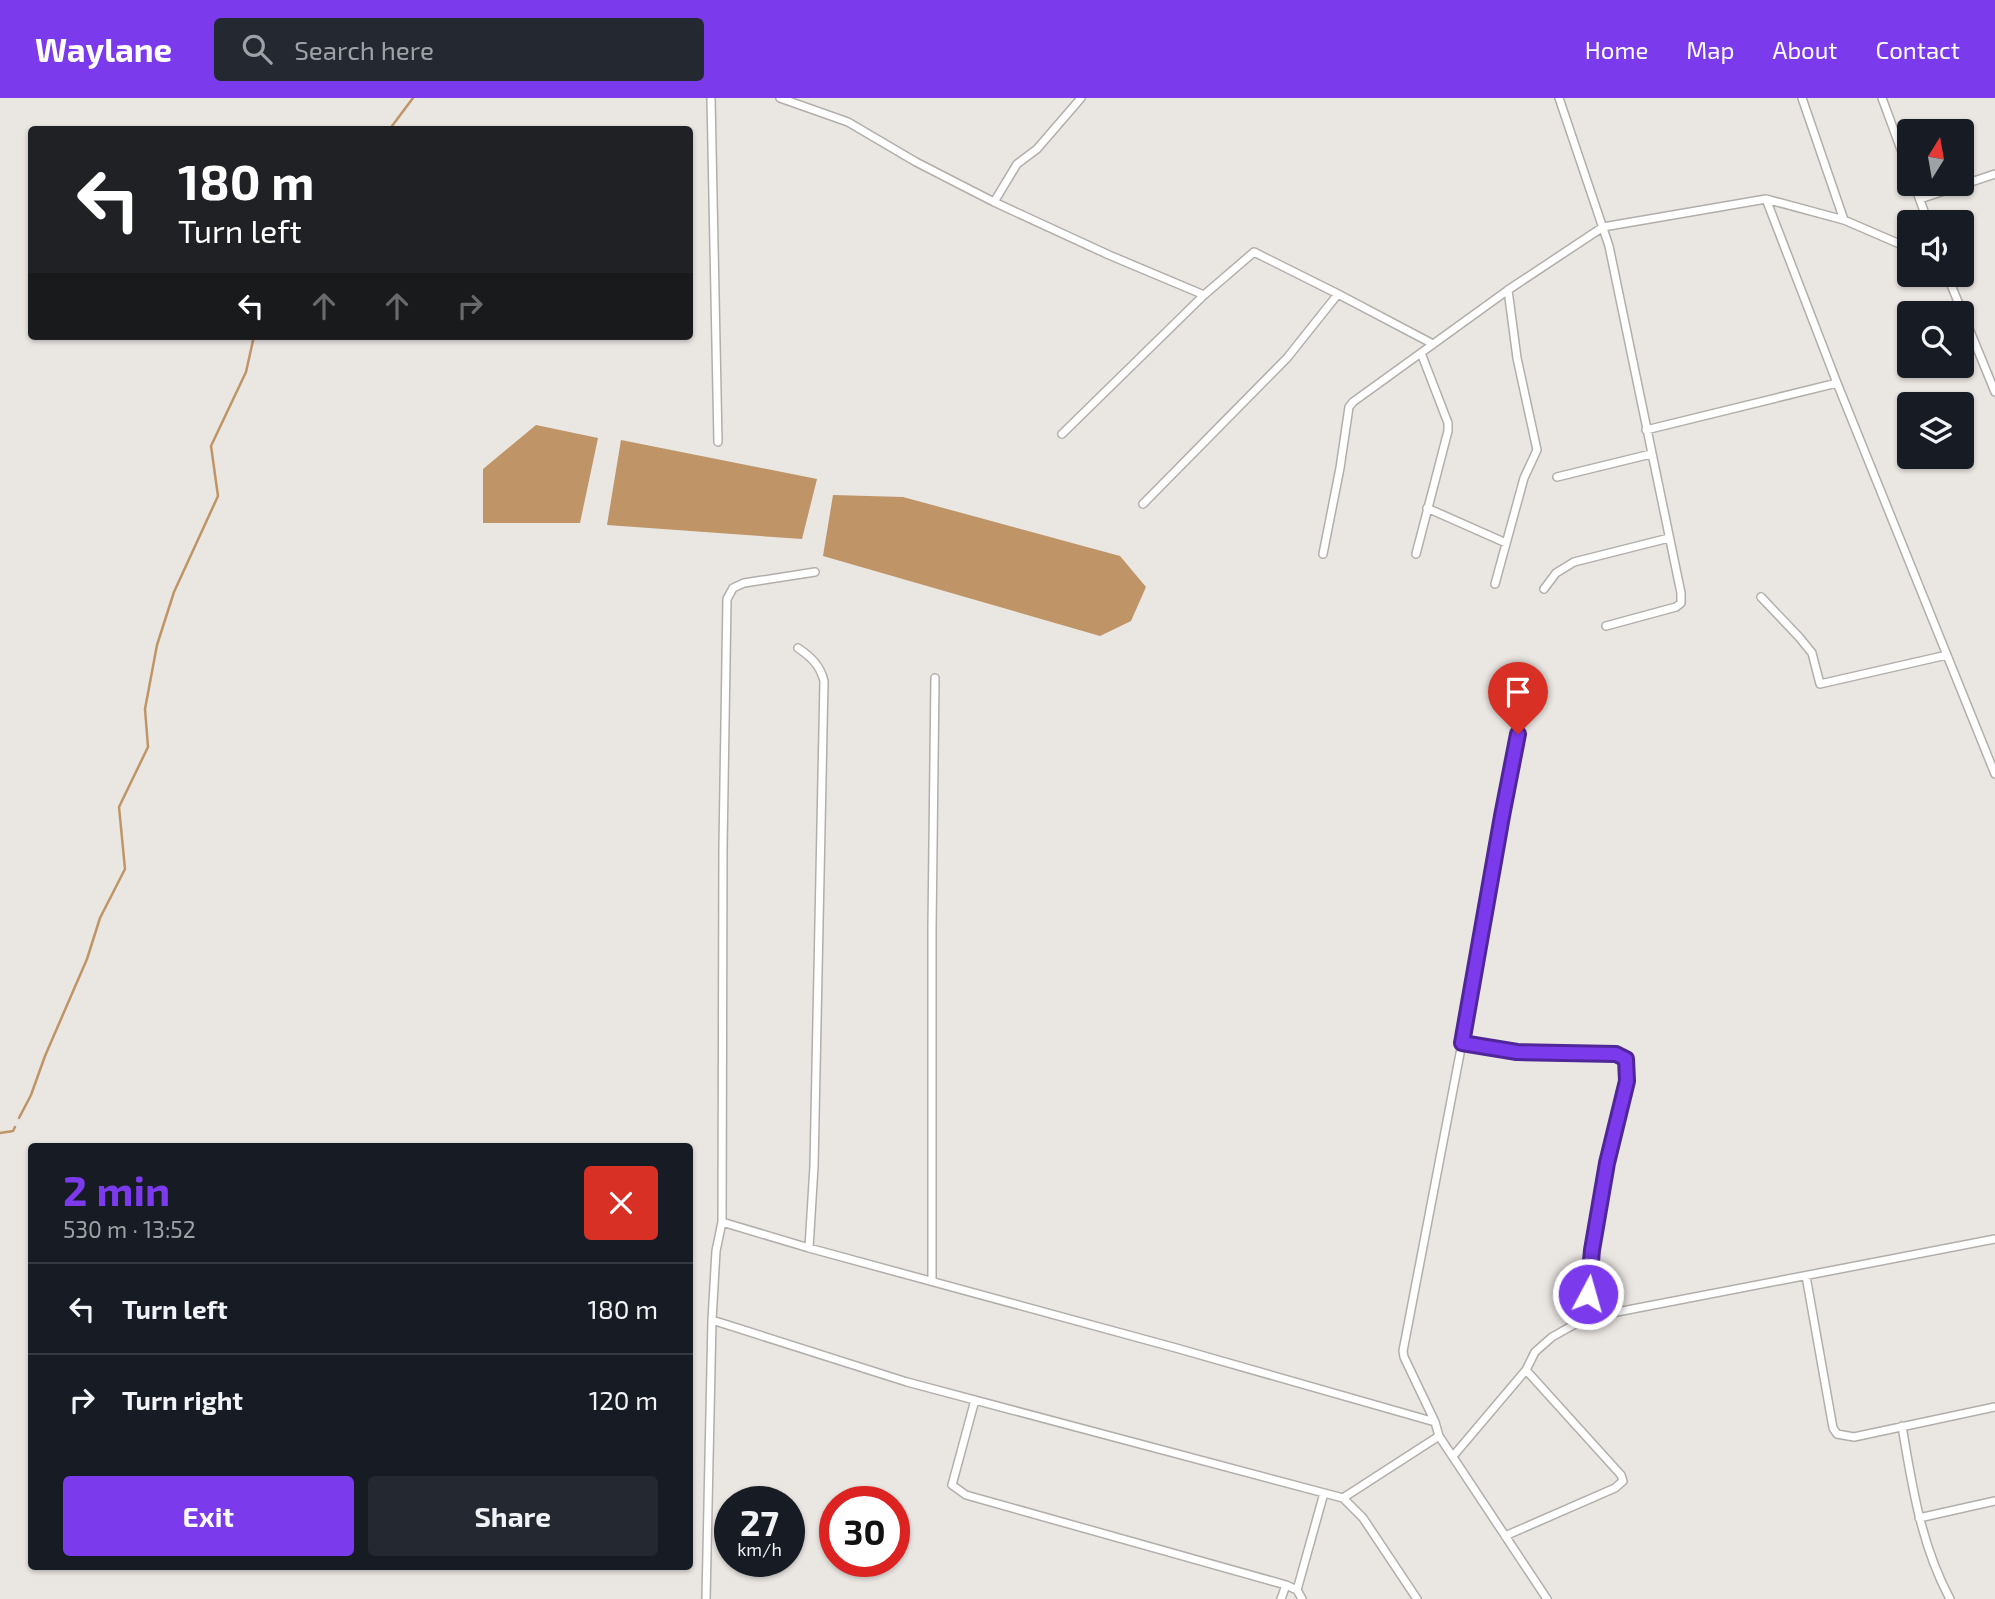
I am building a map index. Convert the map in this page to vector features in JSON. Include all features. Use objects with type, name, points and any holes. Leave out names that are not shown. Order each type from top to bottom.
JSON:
[{"type":"street","points":[[711,98],[718,442]]},
{"type":"street","points":[[780,98],[848,122],[916,162],[994,202],[1108,255],[1205,295]]},
{"type":"street","points":[[994,202],[1017,164],[1037,149],[1081,98]]},
{"type":"street","points":[[1559,98],[1609,246],[1681,593],[1681,603],[1676,607],[1606,626]]},
{"type":"street","points":[[1802,98],[1844,220]]},
{"type":"street","points":[[1882,98],[1897,139]]},
{"type":"street","points":[[1920,200],[1995,174]]},
{"type":"street","points":[[1918,196],[1924,210]]},
{"type":"street","points":[[1766,199],[1837,383],[1995,774]]},
{"type":"street","points":[[1323,554],[1349,407],[1353,402],[1508,290],[1603,226],[1766,199],[1844,220],[1897,243]]},
{"type":"street","points":[[1062,433],[1205,295],[1254,252],[1433,344]]},
{"type":"street","points":[[1952,287],[1995,392]]},
{"type":"street","points":[[1495,584],[1524,478],[1537,450],[1517,358],[1508,290]]},
{"type":"street","points":[[1143,504],[1287,358],[1338,293]]},
{"type":"street","points":[[1416,554],[1448,431],[1448,423],[1421,353]]},
{"type":"street","points":[[1646,430],[1837,383]]},
{"type":"street","points":[[1557,477],[1651,454]]},
{"type":"street","points":[[1427,508],[1506,543]]},
{"type":"street","points":[[1544,589],[1556,573],[1574,562],[1669,538]]},
{"type":"street","points":[[706,1599],[712,1320],[716,1251],[722,1222],[727,599],[733,588],[744,583],[815,572]]},
{"type":"street","points":[[1761,597],[1812,653],[1820,684],[1947,655]]},
{"type":"street","points":[[798,648],[817,664],[824,681],[814,1166],[809,1248]]},
{"type":"street","points":[[932,1281],[935,678]]},
{"type":"street","points":[[1518,734],[1462,1043],[1403,1345],[1404,1357],[1439,1436],[1547,1599]]},
{"type":"street","points":[[1462,1043],[1517,1052],[1616,1054],[1626,1059],[1627,1081],[1607,1163],[1592,1250],[1586,1318]]},
{"type":"street","points":[[722,1222],[1435,1422]]},
{"type":"street","points":[[1454,1455],[1526,1370],[1535,1352],[1552,1337],[1586,1318],[1995,1239]]},
{"type":"street","points":[[1806,1276],[1833,1428],[1837,1434],[1854,1437],[1995,1407]]},
{"type":"street","points":[[712,1320],[907,1382],[1343,1498],[1363,1518],[1417,1599]]},
{"type":"street","points":[[1505,1536],[1615,1488],[1623,1481],[1621,1475],[1526,1370]]},
{"type":"street","points":[[975,1401],[952,1485],[966,1495],[1286,1585],[1297,1590],[1302,1599]]},
{"type":"street","points":[[1902,1426],[1924,1539],[1950,1599]]},
{"type":"street","points":[[1343,1498],[1439,1436]]},
{"type":"street","points":[[1297,1590],[1324,1493]]},
{"type":"street","points":[[1919,1518],[1995,1501]]},
{"type":"street","points":[[1281,1599],[1286,1585]]},
{"type":"shaded area","points":[[536,425],[598,438],[580,523],[483,523],[483,469]]},
{"type":"shaded area","points":[[621,440],[817,479],[802,539],[607,525]]},
{"type":"shaded area","points":[[833,495],[903,497],[1120,556],[1146,587],[1131,621],[1100,636],[823,556]]},
{"type":"waterway","points":[[392,126],[413,98]]},
{"type":"waterway","points":[[19,1118],[87,959],[100,918],[125,869],[119,807],[148,747],[145,709],[157,645],[174,592],[218,496],[211,446],[246,372],[253,340]]},
{"type":"waterway","points":[[0,1133],[13,1131],[15,1127]]},
{"type":"route","points":[[1518,734],[1462,1043],[1517,1052],[1616,1054],[1626,1059],[1627,1081],[1607,1163],[1592,1250],[1588,1294]]}]
